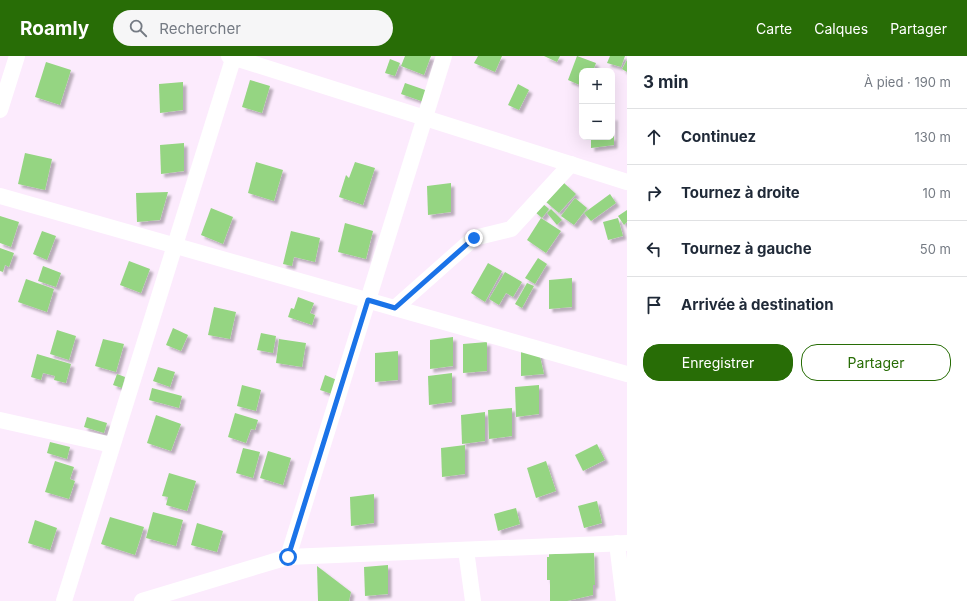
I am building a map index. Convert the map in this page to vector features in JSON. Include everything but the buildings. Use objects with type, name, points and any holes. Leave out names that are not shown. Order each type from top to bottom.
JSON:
[{"type":"street","points":[[0,110],[17,56]]},
{"type":"street","points":[[64,601],[175,246],[232,56],[627,182]]},
{"type":"street","points":[[288,557],[444,56]]},
{"type":"street","points":[[395,308],[474,238],[511,229],[571,164]]},
{"type":"street","points":[[0,196],[627,374]]},
{"type":"street","points":[[0,420],[112,445]]},
{"type":"street","points":[[142,601],[288,557],[622,543],[624,601]]},
{"type":"street","points":[[466,550],[472,601]]},
{"type":"route","points":[[288,557],[368,300],[395,308],[474,238]]}]
